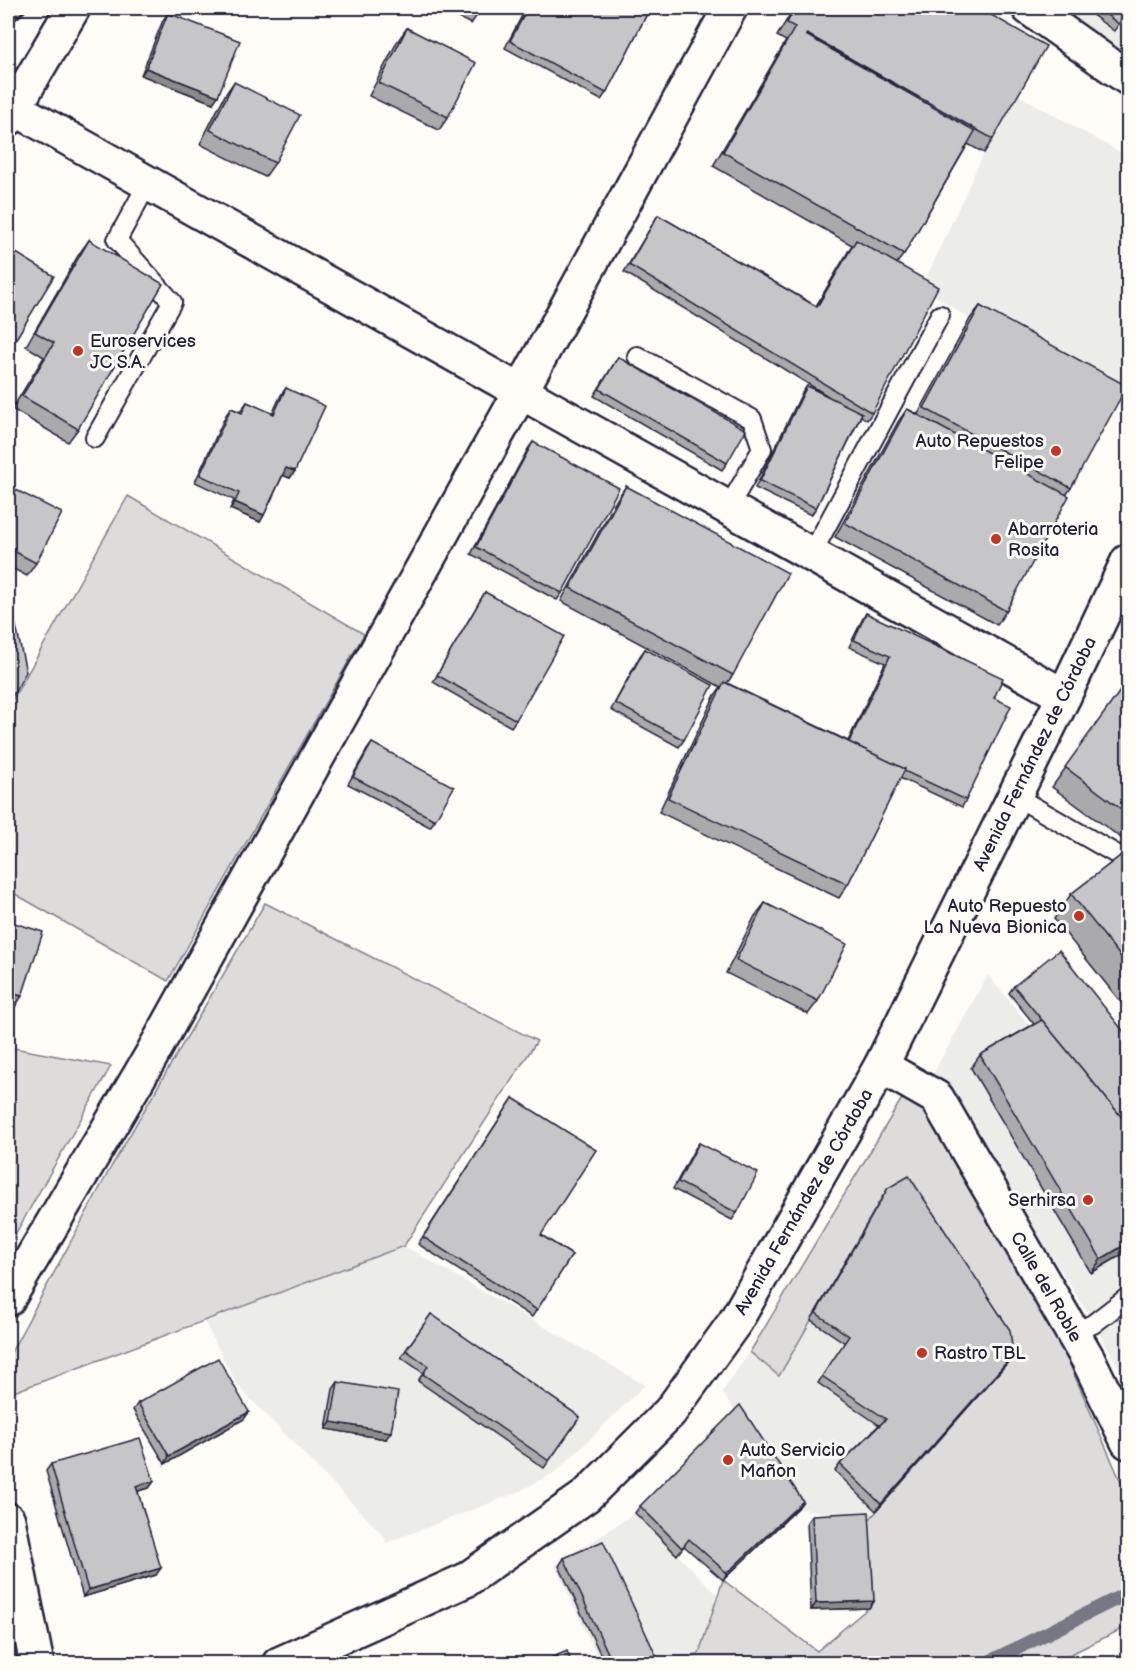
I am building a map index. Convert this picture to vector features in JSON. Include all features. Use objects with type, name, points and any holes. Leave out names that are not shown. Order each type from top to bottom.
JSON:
[{"type":"street","points":[[73,8],[11,114],[148,183],[1064,696]]},
{"type":"street","points":[[8,1299],[150,1058],[520,393],[730,8]]},
{"type":"street","points":[[1029,8],[1128,78]]},
{"type":"street","name":"Avenida Fernández de Córdoba","points":[[279,1664],[466,1580],[586,1496],[670,1412],[735,1322],[881,1065],[1015,796],[1128,561]]},
{"type":"street","name":"Calle del Roble","points":[[881,1065],[937,1098],[1088,1359],[1128,1442]]},
{"type":"street","points":[[8,1520],[37,1664]]},
{"type":"lane","points":[[95,438],[172,302],[117,240],[148,183]]},
{"type":"lane","points":[[811,555],[940,315]]},
{"type":"lane","points":[[637,356],[752,419],[762,448],[728,508]]},
{"type":"lane","points":[[1015,796],[1128,861]]},
{"type":"lane","points":[[1073,1333],[1093,1324],[1128,1297]]},
{"type":"shaded area","points":[[1062,8],[1128,8],[1128,56]]},
{"type":"shaded area","points":[[1017,94],[1128,157],[1128,376],[1118,399],[970,319],[922,287],[984,153]]},
{"type":"shaded area","points":[[128,496],[364,634],[168,981],[8,890],[8,708]]},
{"type":"shaded area","points":[[265,903],[537,1041],[404,1246],[11,1393],[8,1384],[8,1358],[111,1167]]},
{"type":"shaded area","points":[[988,975],[1128,1144],[1128,1383],[1079,1299],[933,1074]]},
{"type":"shaded area","points":[[8,1047],[111,1066],[8,1247]]},
{"type":"shaded area","points":[[904,1095],[932,1113],[1045,1308],[1128,1498],[1128,1626],[1053,1663],[682,1664],[699,1653],[723,1580],[817,1651],[874,1603],[869,1520],[1008,1362],[883,1195],[779,1376],[750,1352]]},
{"type":"shaded area","name":"Rastro TBL","points":[[884,1195],[1008,1362],[869,1520],[798,1508],[722,1392],[750,1352],[779,1376]]},
{"type":"shaded area","points":[[404,1246],[645,1385],[557,1471],[516,1493],[386,1543],[384,1536],[238,1386],[204,1321]]},
{"type":"shaded area","points":[[635,1513],[718,1595],[699,1653],[682,1663],[600,1663],[555,1566]]},
{"type":"building","points":[[8,8],[27,8],[8,23]]},
{"type":"building","points":[[528,8],[650,8],[606,93],[510,41]]},
{"type":"building","points":[[795,8],[979,8],[1046,46],[993,139],[806,35],[975,131],[904,254],[723,152],[795,27],[787,23]]},
{"type":"building","points":[[1097,8],[1126,8],[1119,24]]},
{"type":"building","points":[[168,13],[240,41],[218,96],[146,68]]},
{"type":"building","points":[[407,28],[476,63],[448,117],[379,83]]},
{"type":"building","points":[[234,82],[300,115],[275,163],[210,130]]},
{"type":"building","points":[[658,215],[817,307],[856,240],[938,287],[872,413],[629,265]]},
{"type":"building","name":"Euroservices JC S.A.","points":[[89,240],[163,284],[78,429],[22,396],[54,343],[35,332]]},
{"type":"building","points":[[8,248],[54,276],[8,352]]},
{"type":"building","points":[[980,306],[1127,386],[1071,488],[924,408]]},
{"type":"building","points":[[618,357],[746,430],[727,463],[599,389]]},
{"type":"building","points":[[807,386],[862,413],[816,508],[760,481]]},
{"type":"building","points":[[286,388],[325,406],[295,471],[286,468],[264,515],[235,502],[239,493],[200,475],[231,408],[242,413],[247,402],[274,414]]},
{"type":"building","points":[[907,409],[1069,496],[1006,611],[845,523]]},
{"type":"building","points":[[533,442],[619,488],[562,593],[476,547]]},
{"type":"building","points":[[8,486],[62,513],[36,563],[8,548]]},
{"type":"building","points":[[626,486],[788,573],[733,675],[570,588]]},
{"type":"building","points":[[8,589],[26,672],[8,704]]},
{"type":"building","points":[[485,592],[564,636],[516,720],[437,675]]},
{"type":"building","points":[[866,613],[1003,678],[994,698],[1011,706],[966,800],[849,742],[890,656],[854,640]]},
{"type":"building","points":[[645,649],[713,685],[684,740],[615,703]]},
{"type":"building","points":[[1128,680],[1128,814],[1065,767]]},
{"type":"building","points":[[724,682],[905,769],[848,884],[668,798]]},
{"type":"building","points":[[372,743],[454,787],[435,820],[353,777]]},
{"type":"building","points":[[1128,850],[1128,966],[1071,894]]},
{"type":"building","points":[[765,903],[847,944],[818,1001],[736,960]]},
{"type":"building","points":[[8,921],[43,932],[22,996],[8,992]]},
{"type":"building","points":[[1059,950],[1128,1037],[1128,1125],[1014,986]]},
{"type":"building","name":"Serhirsa","points":[[1042,1020],[1128,1125],[1128,1243],[1101,1259],[980,1055]]},
{"type":"building","points":[[513,1098],[596,1150],[541,1235],[572,1255],[537,1310],[423,1237]]},
{"type":"building","points":[[699,1143],[758,1173],[737,1213],[678,1182]]},
{"type":"building","name":"Rastro TBL","points":[[909,1176],[1010,1330],[1013,1355],[881,1504],[840,1464],[886,1419],[822,1376],[849,1336],[816,1313],[888,1188]]},
{"type":"building","points":[[431,1314],[580,1417],[549,1461],[423,1374],[428,1366],[406,1350]]},
{"type":"building","points":[[218,1358],[249,1412],[169,1456],[138,1403]]},
{"type":"building","points":[[338,1382],[398,1392],[391,1432],[331,1422]]},
{"type":"building","name":"Auto Servicio Mañon","points":[[740,1405],[803,1501],[727,1573],[689,1539],[682,1548],[640,1506]]},
{"type":"building","points":[[140,1438],[154,1481],[136,1486],[161,1568],[88,1590],[51,1464]]},
{"type":"building","points":[[869,1512],[874,1601],[816,1603],[812,1515]]},
{"type":"building","points":[[603,1541],[660,1664],[613,1664],[564,1558]]},
{"type":"building","points":[[567,1651],[572,1664],[537,1664]]},
{"type":"waterway","points":[[985,1664],[1128,1593]]},
{"type":"place","name":"Euroservices JC S.A.","points":[[78,351]]},
{"type":"place","name":"Auto Repuestos Felipe","points":[[1056,451]]},
{"type":"place","name":"Abarroteria Rosita","points":[[996,539]]},
{"type":"place","name":"Auto Repuesto La Nueva Bionica","points":[[1079,916]]},
{"type":"place","name":"Serhirsa","points":[[1088,1200]]},
{"type":"place","name":"Rastro TBL","points":[[922,1353]]},
{"type":"place","name":"Auto Servicio Mañon","points":[[728,1460]]}]
